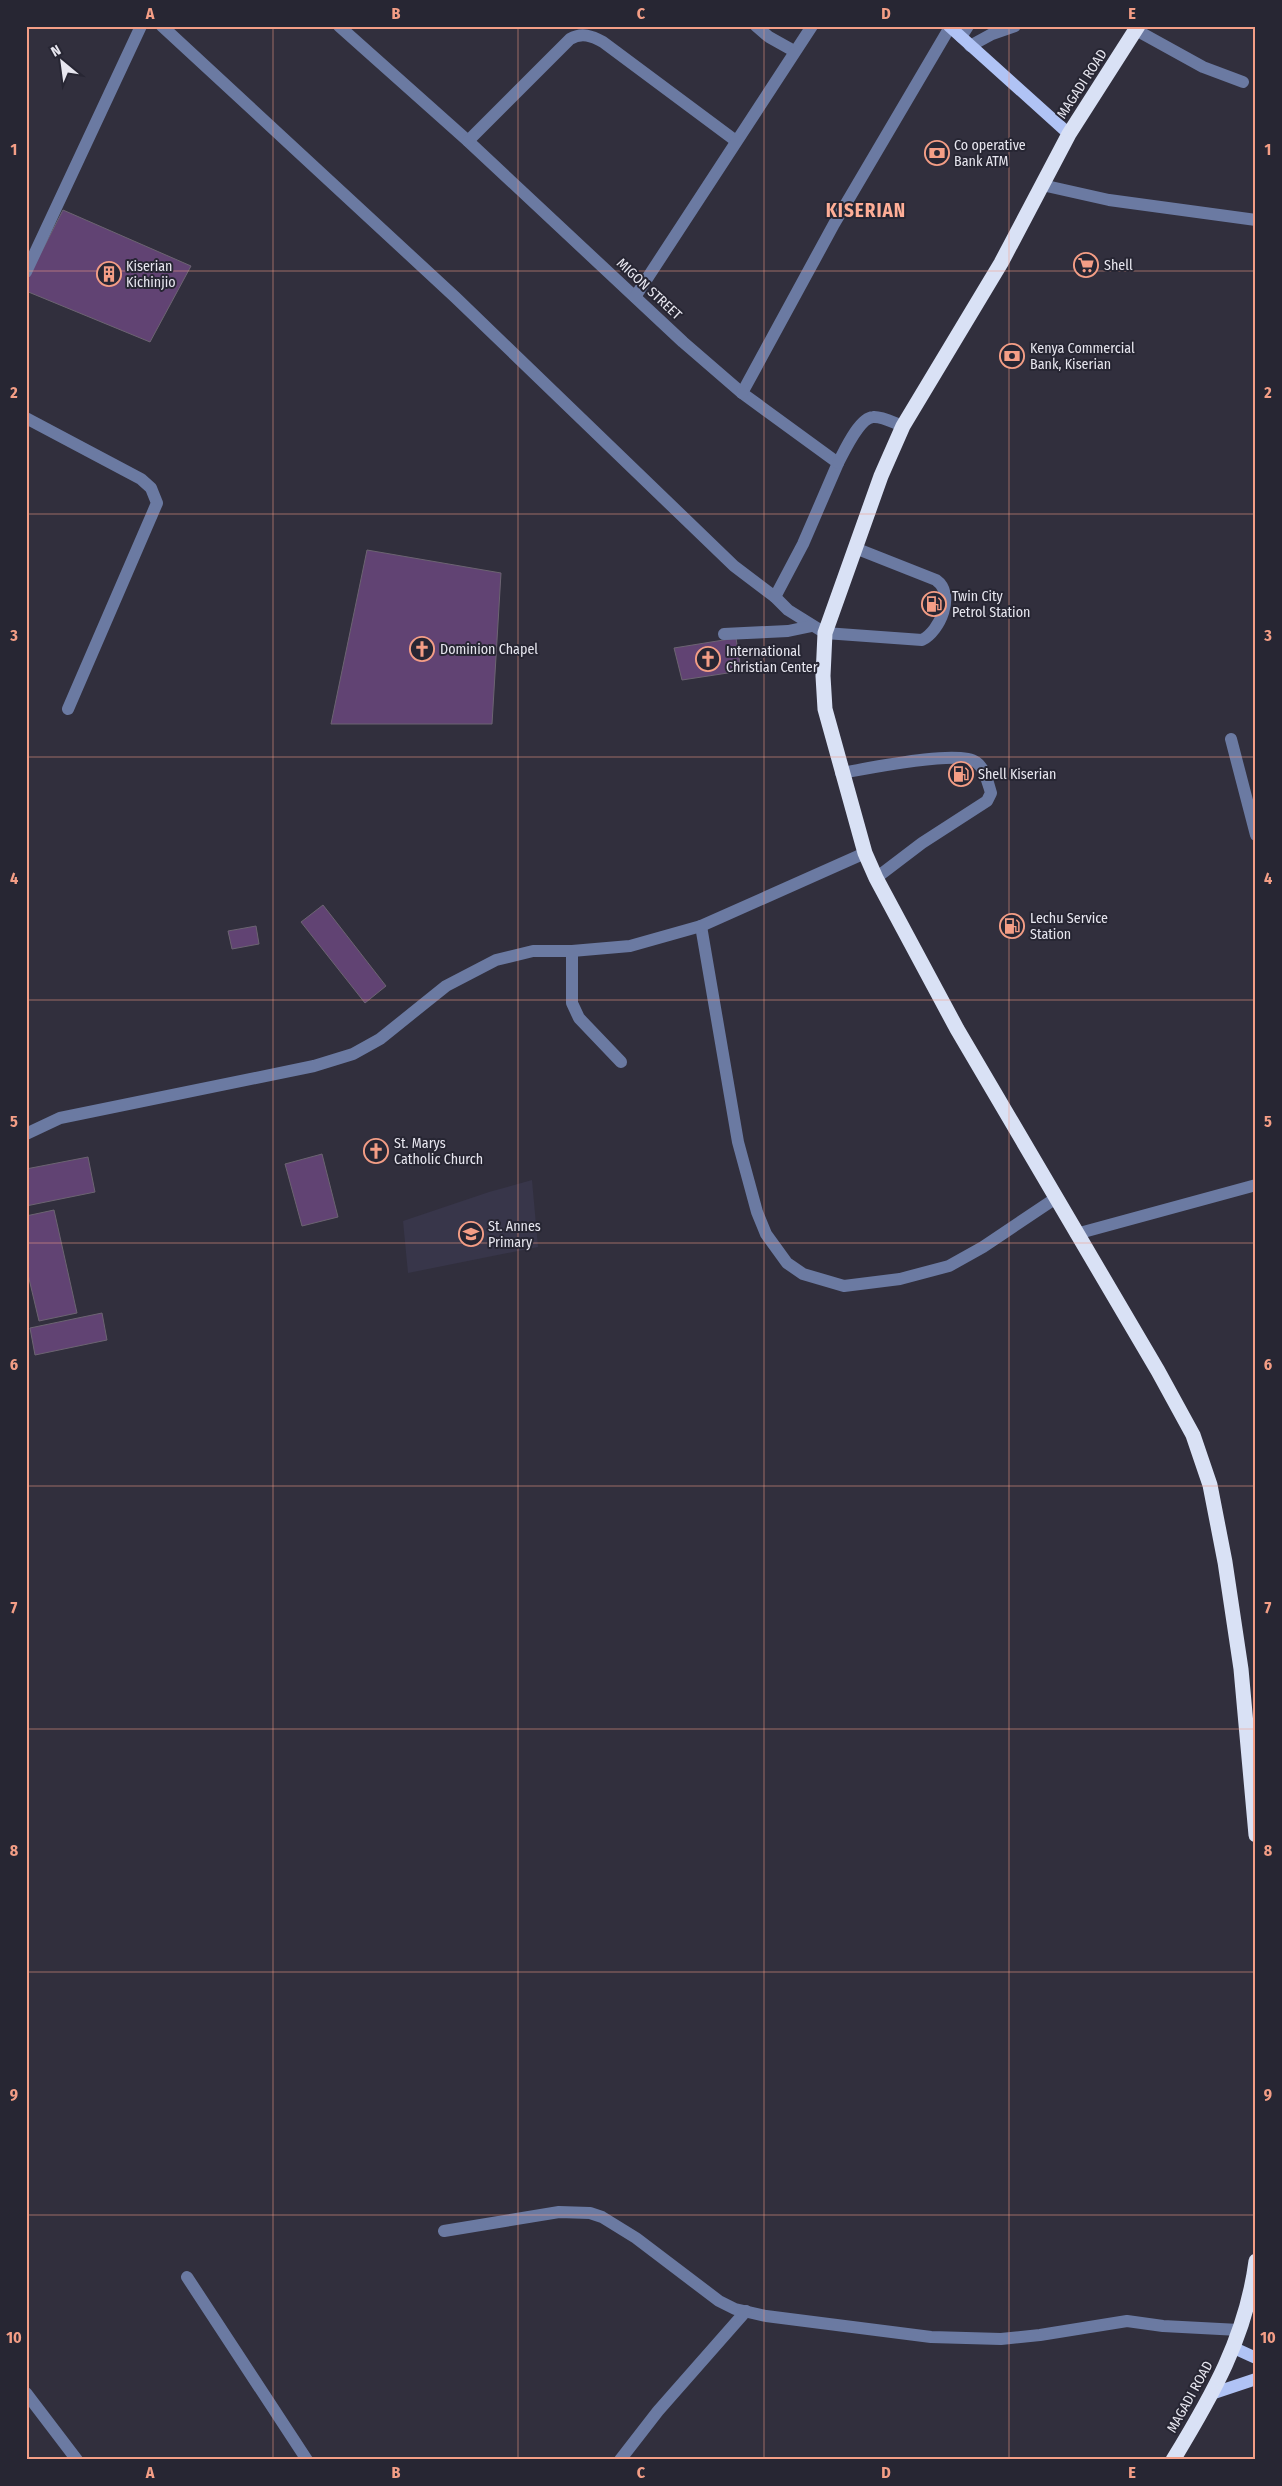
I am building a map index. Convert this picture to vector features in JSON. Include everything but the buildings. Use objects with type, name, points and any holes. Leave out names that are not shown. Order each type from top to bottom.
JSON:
[{"type":"highway","name":"MAGADI ROAD","points":[[1137,28],[1069,134],[1001,262],[903,426],[880,476],[855,548],[819,629],[822,676],[825,709],[841,773],[865,853],[876,878],[957,1029],[1193,1434],[1210,1485],[1225,1562],[1241,1669],[1256,1835]]},
{"type":"highway","name":"MAGADI ROAD","points":[[1173,2460],[1214,2393],[1234,2348],[1238,2330],[1255,2281],[1256,2261]]},
{"type":"main road","points":[[950,27],[1069,134]]},
{"type":"main road","points":[[1234,2348],[1256,2358]]},
{"type":"main road","points":[[1214,2393],[1256,2379]]},
{"type":"street","points":[[26,272],[141,26]]},
{"type":"street","points":[[162,26],[455,297],[734,566],[775,597],[788,610],[819,629]]},
{"type":"street","name":"MIGON STREET","points":[[339,26],[468,141],[635,297],[742,393],[838,463]]},
{"type":"street","points":[[756,26],[794,51]]},
{"type":"street","points":[[635,297],[812,26]]},
{"type":"street","points":[[968,26],[966,42],[1015,26]]},
{"type":"street","points":[[742,393],[834,224],[950,27]]},
{"type":"street","points":[[1137,28],[1203,67],[1243,82]]},
{"type":"street","points":[[468,141],[570,39],[582,35],[593,36],[603,42],[736,141]]},
{"type":"street","points":[[1042,184],[1108,200],[1254,216]]},
{"type":"street","points":[[26,418],[141,479],[151,488],[157,503],[68,709]]},
{"type":"street","points":[[775,597],[803,544],[838,463],[860,425],[870,418],[903,426]]},
{"type":"street","points":[[724,634],[819,629],[922,640],[934,633],[946,599],[944,589],[939,582],[855,548]]},
{"type":"street","points":[[1230,739],[1256,835]]},
{"type":"street","points":[[841,773],[946,757],[964,757],[976,762],[988,781],[991,793],[986,801],[922,843],[876,878]]},
{"type":"street","points":[[26,1134],[60,1118],[80,1113],[314,1066],[353,1054],[380,1039],[446,986],[496,960],[533,951],[572,951],[630,946],[701,926],[865,853]]},
{"type":"street","points":[[701,926],[738,1142],[763,1226],[775,1249],[787,1263],[803,1274],[844,1286],[900,1279],[949,1266],[983,1247],[1056,1198]]},
{"type":"street","points":[[572,951],[572,1003],[579,1018],[621,1062]]},
{"type":"street","points":[[1076,1234],[1256,1185]]},
{"type":"street","points":[[444,2231],[559,2212],[590,2213],[602,2217],[636,2238],[720,2301],[746,2311],[803,2321],[931,2337],[1001,2339],[1040,2335],[1127,2321],[1163,2326],[1238,2330]]},
{"type":"street","points":[[187,2277],[307,2460]]},
{"type":"street","points":[[620,2460],[658,2411],[746,2311]]},
{"type":"street","points":[[26,2393],[77,2460]]},
{"type":"shaded area","name":"St. Annes Primary","points":[[532,1180],[538,1247],[408,1273],[403,1221],[489,1192]]},
{"type":"place","name":"Co operative Bank ATM","points":[[937,153]]},
{"type":"place","name":"Shell","points":[[1086,265]]},
{"type":"place","name":"Kiserian Kichinjio","points":[[109,274]]},
{"type":"place","name":"Kenya Commercial Bank, Kiserian","points":[[1012,356]]},
{"type":"place","name":"Twin City Petrol Station","points":[[934,604]]},
{"type":"place","name":"Dominion Chapel","points":[[422,649]]},
{"type":"place","name":"International Christian Center","points":[[708,659]]},
{"type":"place","name":"Shell Kiserian","points":[[961,774]]},
{"type":"place","name":"Lechu Service Station","points":[[1012,926]]},
{"type":"place","name":"St. Marys Catholic Church","points":[[376,1151]]},
{"type":"place","name":"St. Annes Primary","points":[[471,1234]]},
{"type":"district","name":"KISERIAN","points":[[866,210]]}]
